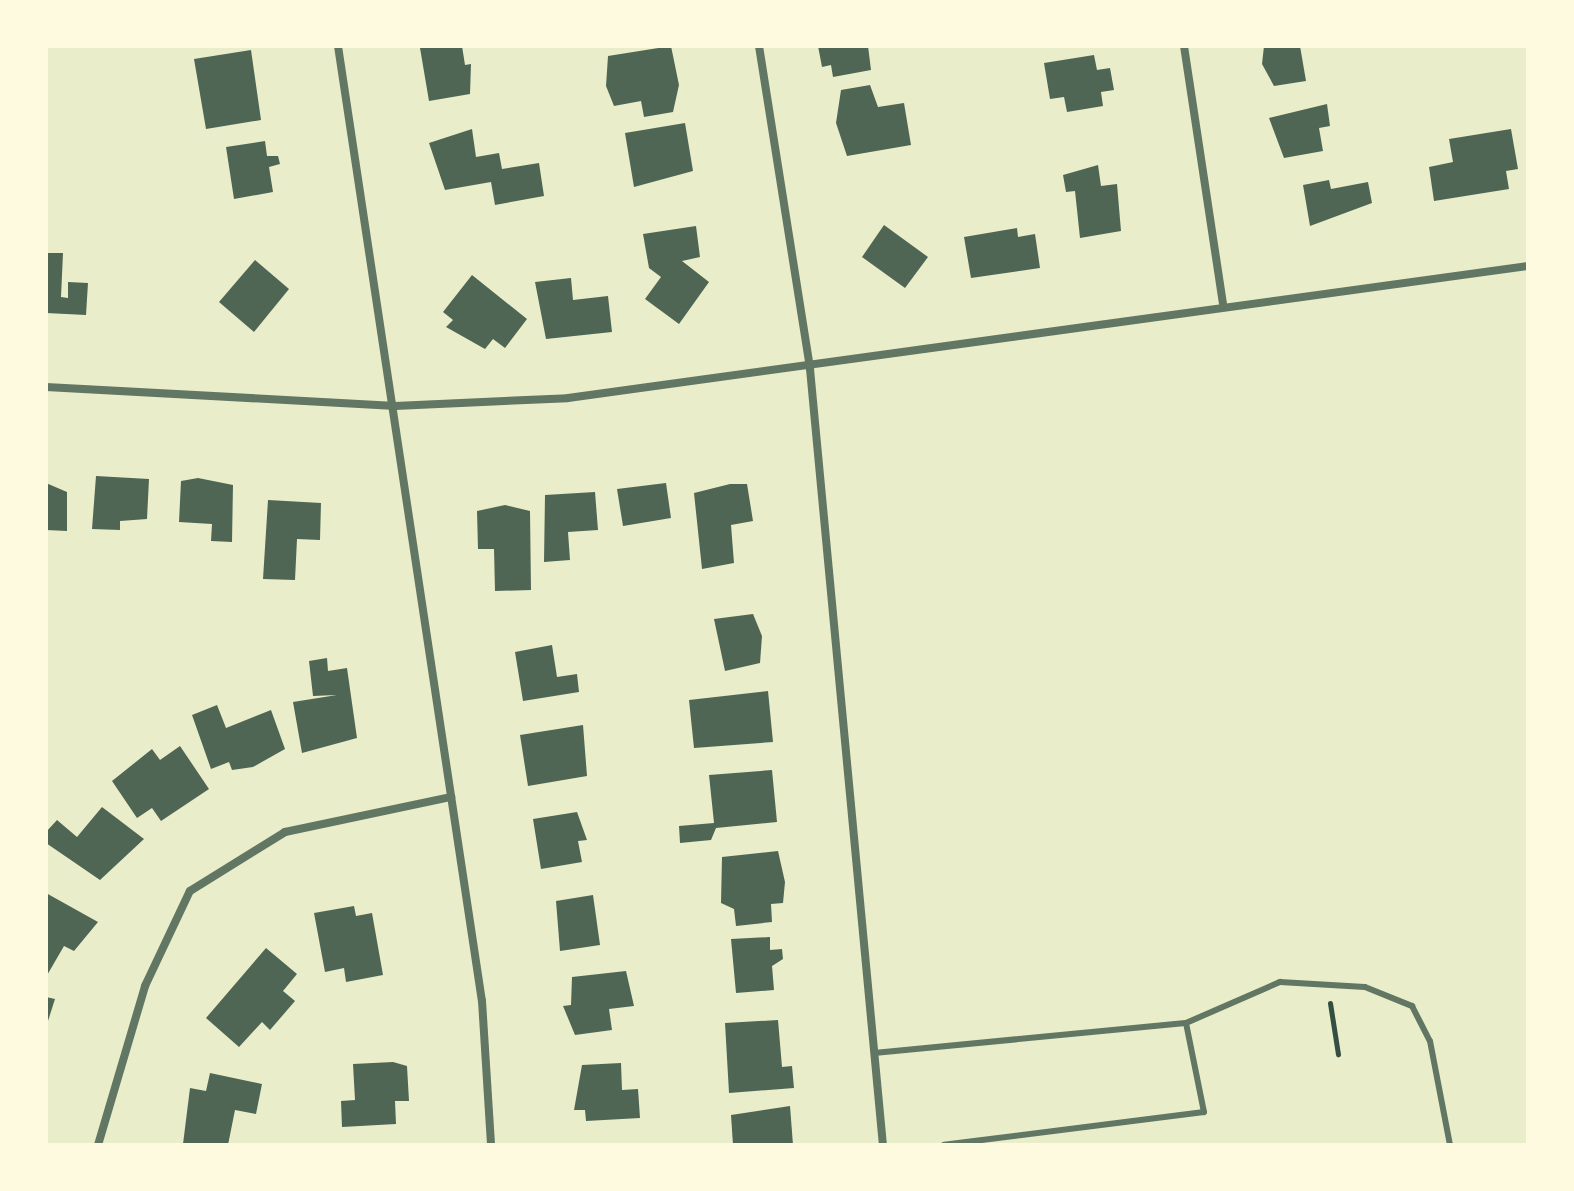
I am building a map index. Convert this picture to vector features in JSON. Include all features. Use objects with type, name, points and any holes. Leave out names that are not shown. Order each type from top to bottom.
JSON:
[{"type":"street","points":[[338,46],[395,406],[482,1001],[491,1145]]},
{"type":"street","points":[[759,46],[810,369],[883,1145]]},
{"type":"street","points":[[1184,46],[1223,303]]},
{"type":"street","points":[[46,387],[395,406],[568,398],[810,369],[1223,303],[1528,266]]},
{"type":"street","points":[[98,1145],[145,986],[190,891],[285,832],[451,797]]},
{"type":"lane","points":[[874,1053],[1186,1023],[1280,982],[1365,987],[1412,1006],[1430,1041],[1450,1145]]},
{"type":"lane","points":[[944,1145],[1204,1112],[1186,1023]]},
{"type":"path","points":[[1328,985],[1338,1054]]},
{"type":"building","points":[[462,46],[465,65],[471,64],[470,94],[429,101],[420,48]]},
{"type":"building","points":[[671,46],[679,85],[673,112],[644,117],[641,101],[614,106],[606,86],[608,56]]},
{"type":"building","points":[[818,46],[868,46],[871,70],[833,77],[831,65],[822,67]]},
{"type":"building","points":[[1264,46],[1300,46],[1306,81],[1274,86],[1262,64]]},
{"type":"building","points":[[251,50],[261,120],[206,129],[194,59]]},
{"type":"building","points":[[1094,55],[1097,70],[1110,68],[1114,90],[1101,92],[1103,106],[1067,112],[1064,97],[1050,99],[1044,63]]},
{"type":"building","points":[[870,85],[878,107],[904,103],[911,145],[847,156],[836,123],[841,90]]},
{"type":"building","points":[[1327,104],[1330,126],[1319,128],[1323,151],[1284,158],[1269,118]]},
{"type":"building","points":[[685,123],[693,171],[634,187],[625,133]]},
{"type":"building","points":[[472,129],[476,157],[499,153],[502,169],[539,163],[544,196],[495,205],[491,182],[445,190],[429,143]]},
{"type":"building","points":[[1511,129],[1518,169],[1506,171],[1509,189],[1434,201],[1429,167],[1453,162],[1449,139]]},
{"type":"building","points":[[265,141],[267,156],[278,156],[280,164],[269,167],[273,192],[234,199],[226,147]]},
{"type":"building","points":[[1098,165],[1101,186],[1117,184],[1121,231],[1080,238],[1075,191],[1066,192],[1063,175]]},
{"type":"building","points":[[1329,180],[1331,189],[1368,182],[1372,203],[1310,226],[1303,185]]},
{"type":"building","points":[[884,225],[928,257],[905,288],[862,257]]},
{"type":"building","points":[[696,226],[700,257],[682,261],[709,282],[679,324],[645,299],[661,277],[649,268],[643,234]]},
{"type":"building","points":[[1017,228],[1018,237],[1035,234],[1040,268],[971,278],[964,237]]},
{"type":"building","points":[[46,253],[63,253],[61,297],[68,298],[68,282],[88,283],[86,315],[46,313]]},
{"type":"building","points":[[255,260],[289,289],[254,332],[219,302]]},
{"type":"building","points":[[472,275],[527,319],[505,348],[493,339],[485,349],[446,327],[453,320],[443,312]]},
{"type":"building","points":[[571,278],[573,300],[608,296],[612,332],[546,339],[535,282]]},
{"type":"building","points":[[96,476],[149,479],[147,519],[120,521],[120,530],[92,529]]},
{"type":"building","points":[[198,478],[233,485],[232,542],[211,541],[212,524],[179,522],[181,481]]},
{"type":"building","points":[[46,483],[67,492],[67,531],[46,530]]},
{"type":"building","points":[[666,483],[671,518],[623,526],[617,489]]},
{"type":"building","points":[[730,484],[747,484],[753,521],[731,525],[734,563],[702,569],[694,493]]},
{"type":"building","points":[[595,492],[598,530],[568,532],[570,560],[544,562],[545,495]]},
{"type":"building","points":[[268,500],[321,503],[320,540],[297,539],[295,580],[263,579]]},
{"type":"building","points":[[505,505],[530,511],[531,590],[495,591],[494,549],[478,549],[477,511]]},
{"type":"building","points":[[753,614],[762,636],[760,663],[725,671],[714,619]]},
{"type":"building","points":[[552,645],[557,677],[577,674],[579,692],[523,701],[515,652]]},
{"type":"building","points":[[327,658],[328,671],[347,668],[357,738],[302,753],[293,702],[337,695],[313,696],[309,661]]},
{"type":"building","points":[[768,691],[773,742],[694,748],[689,700]]},
{"type":"building","points":[[217,705],[226,728],[271,710],[285,749],[253,767],[232,770],[229,762],[211,769],[192,715]]},
{"type":"building","points":[[583,725],[587,776],[528,786],[520,735]]},
{"type":"building","points":[[180,746],[209,789],[161,821],[152,808],[137,818],[112,781],[152,749],[160,760]]},
{"type":"building","points":[[772,770],[777,822],[716,828],[711,840],[680,843],[679,826],[714,823],[709,775]]},
{"type":"building","points":[[102,807],[144,839],[100,880],[46,843],[46,832],[57,820],[77,837]]},
{"type":"building","points":[[577,812],[587,840],[578,841],[582,862],[541,869],[533,819]]},
{"type":"building","points":[[778,851],[785,882],[783,903],[771,904],[772,922],[736,926],[734,909],[721,903],[722,857]]},
{"type":"building","points":[[46,893],[98,922],[74,951],[64,946],[46,977]]},
{"type":"building","points":[[593,895],[600,945],[560,951],[556,901]]},
{"type":"building","points":[[354,906],[356,916],[372,913],[383,975],[346,982],[344,968],[325,972],[314,913]]},
{"type":"building","points":[[770,937],[770,950],[782,949],[783,959],[772,966],[774,990],[736,993],[731,939]]},
{"type":"building","points":[[266,948],[297,974],[283,991],[295,1001],[270,1030],[262,1022],[239,1047],[206,1018]]},
{"type":"building","points":[[626,971],[634,1006],[609,1009],[612,1030],[575,1035],[563,1006],[571,1005],[572,977]]},
{"type":"building","points":[[46,997],[55,999],[47,1024],[46,1024]]},
{"type":"building","points":[[778,1020],[782,1067],[792,1066],[794,1088],[729,1093],[725,1023]]},
{"type":"building","points":[[393,1062],[407,1066],[409,1101],[395,1101],[396,1124],[342,1127],[341,1101],[355,1100],[353,1064]]},
{"type":"building","points":[[621,1063],[622,1090],[638,1089],[640,1118],[586,1121],[585,1110],[574,1110],[582,1065]]},
{"type":"building","points":[[210,1073],[262,1084],[256,1114],[235,1110],[228,1145],[183,1144],[190,1088],[206,1091]]},
{"type":"building","points":[[790,1106],[793,1145],[733,1145],[731,1115]]}]
